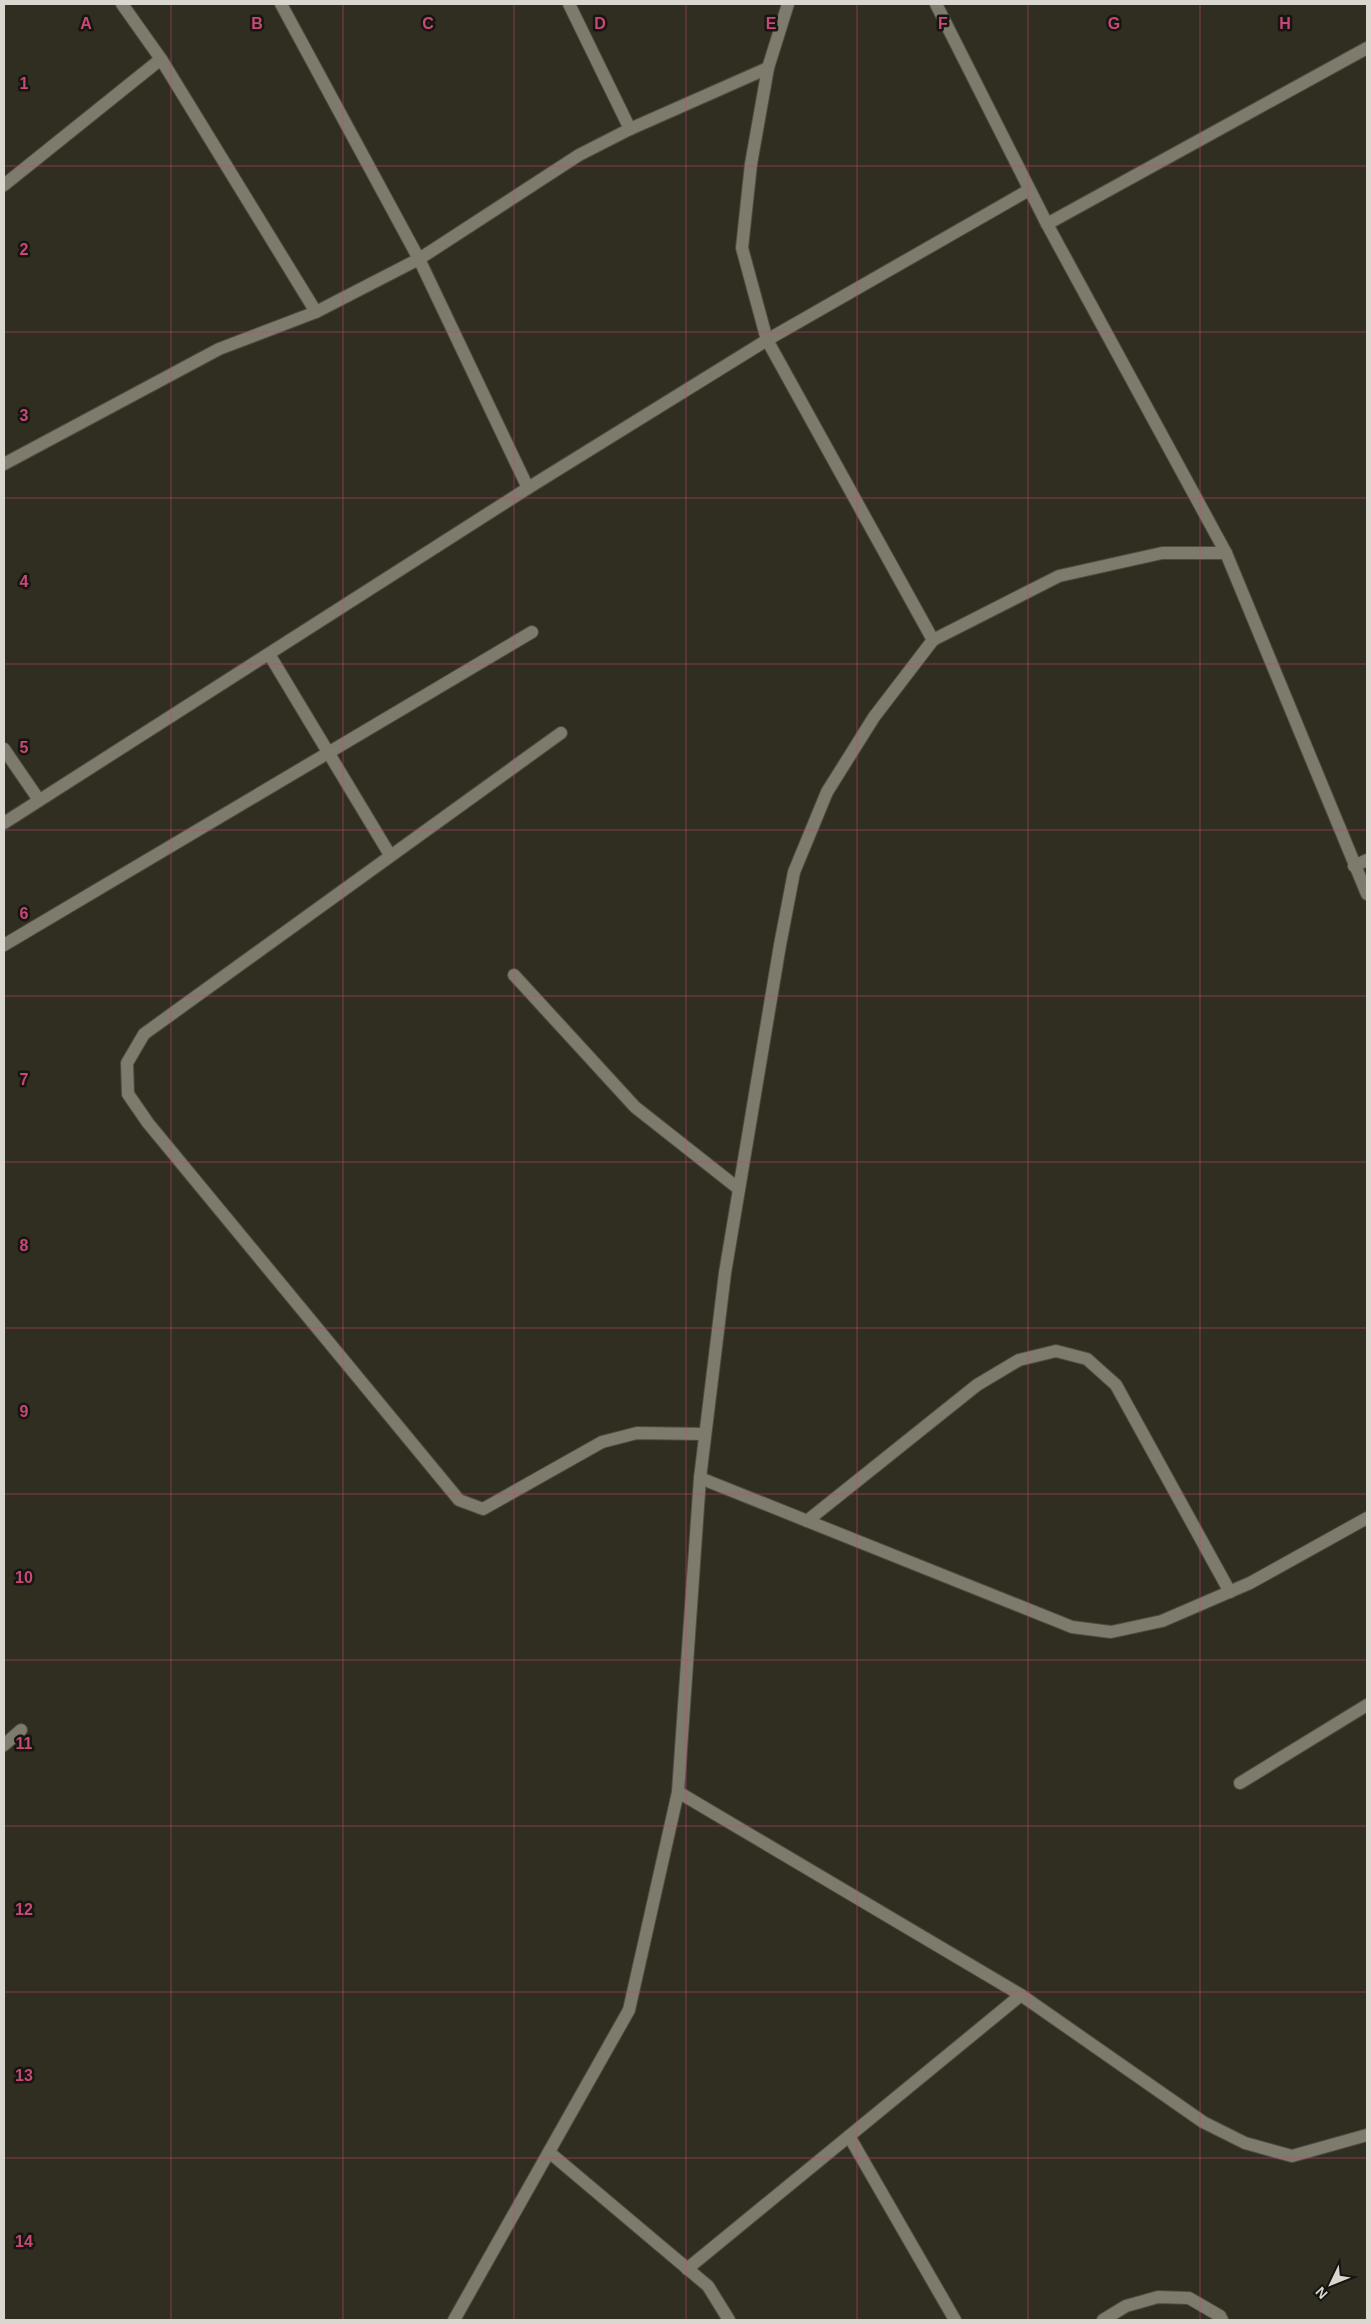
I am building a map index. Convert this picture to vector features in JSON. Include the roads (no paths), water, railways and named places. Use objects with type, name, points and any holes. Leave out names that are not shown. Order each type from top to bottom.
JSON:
[{"type":"street","points":[[122,4],[161,59],[316,312]]},
{"type":"street","points":[[281,4],[420,259],[528,488]]},
{"type":"street","points":[[569,4],[630,128]]},
{"type":"street","points":[[788,4],[768,68],[751,164],[742,248],[768,340],[933,640]]},
{"type":"street","points":[[936,4],[1029,190],[1226,553],[1367,894]]},
{"type":"street","points":[[1047,224],[1367,48]]},
{"type":"street","points":[[4,185],[161,59]]},
{"type":"street","points":[[4,464],[219,349],[316,312],[420,259],[579,155],[630,128],[768,68]]},
{"type":"street","points":[[4,823],[528,488],[768,340],[1029,190]]},
{"type":"street","points":[[454,2320],[629,2010],[678,1792],[700,1478],[739,1189],[794,872],[826,792],[874,717],[933,640],[1059,576],[1162,553],[1226,553]]},
{"type":"street","points":[[4,945],[532,632]]},
{"type":"street","points":[[269,654],[390,854]]},
{"type":"street","points":[[561,733],[390,854],[144,1034],[127,1063],[128,1094],[148,1122],[459,1500],[483,1509],[602,1442],[636,1433],[705,1434]]},
{"type":"street","points":[[4,749],[39,800]]},
{"type":"street","points":[[1354,866],[1367,860]]},
{"type":"street","points":[[514,975],[635,1107],[739,1189]]},
{"type":"street","points":[[807,1521],[977,1385],[1019,1360],[1056,1351],[1087,1360],[1116,1385],[1230,1592]]},
{"type":"street","points":[[700,1478],[1072,1627],[1111,1632],[1162,1621],[1230,1592],[1250,1583],[1367,1518]]},
{"type":"street","points":[[1240,1783],[1367,1705]]},
{"type":"street","points":[[4,1745],[21,1730]]},
{"type":"street","points":[[678,1792],[1021,1995],[1203,2122],[1245,2143],[1292,2156],[1367,2135]]},
{"type":"street","points":[[687,2268],[1021,1995]]},
{"type":"street","points":[[849,2136],[955,2320]]},
{"type":"street","points":[[549,2152],[708,2286],[729,2320]]},
{"type":"street","points":[[1103,2320],[1126,2306],[1158,2297],[1189,2298],[1220,2316],[1222,2320]]}]
